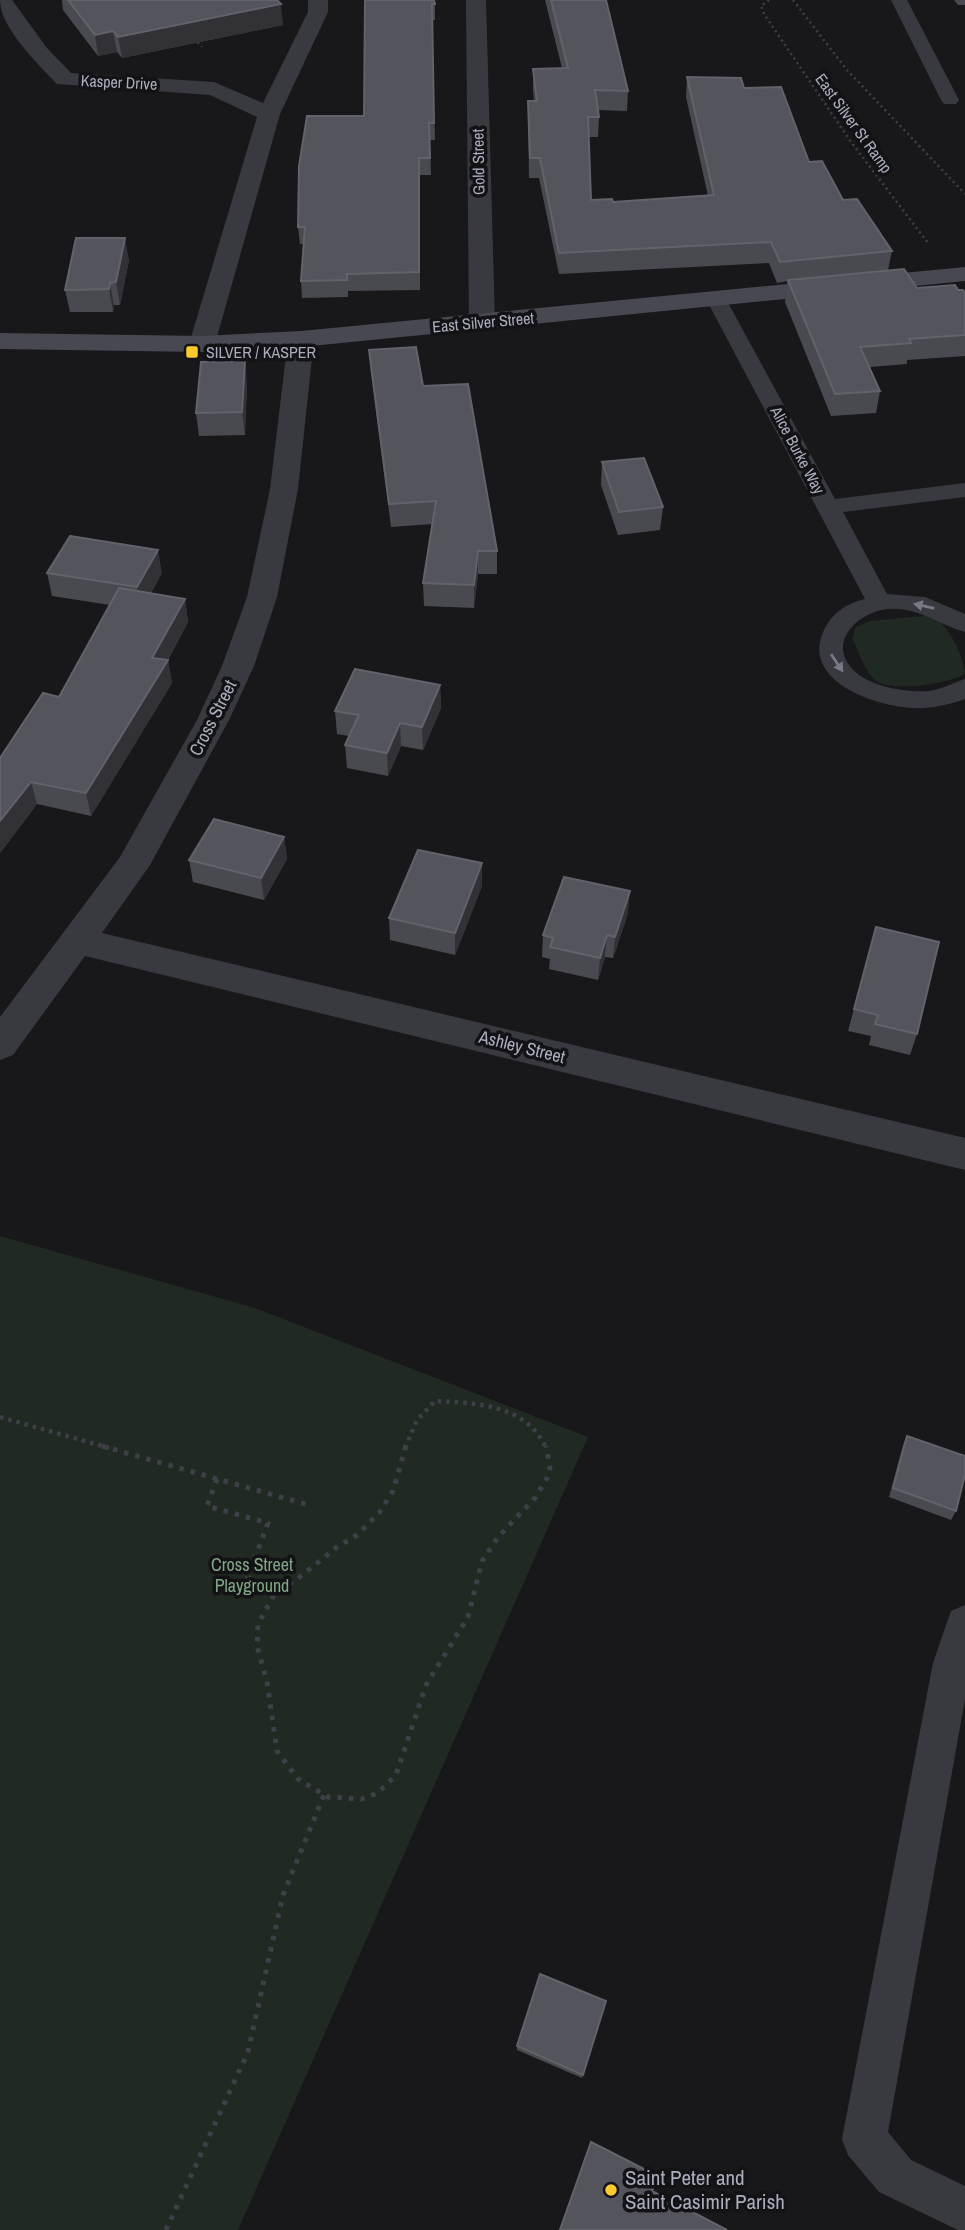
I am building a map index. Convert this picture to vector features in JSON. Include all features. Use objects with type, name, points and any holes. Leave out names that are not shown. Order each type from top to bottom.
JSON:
[{"type":"main road","name":"East Silver Street","points":[[0,341],[202,344],[301,339],[965,274]]},
{"type":"street","name":"Kasper Drive","points":[[2,0],[39,53],[65,79],[214,89],[269,114]]},
{"type":"street","points":[[202,344],[269,114],[318,12],[318,0]]},
{"type":"street","name":"Gold Street","points":[[476,0],[482,323]]},
{"type":"street","name":"Cross Street","points":[[0,1045],[79,941],[149,838],[213,720],[248,643],[262,597],[284,489],[301,339]]},
{"type":"street","name":"Ashley Street","points":[[79,941],[965,1154]]},
{"type":"lane","points":[[900,0],[950,100]]},
{"type":"lane","name":"Alice Burke Way","points":[[716,299],[879,602]]},
{"type":"lane","points":[[828,507],[965,490]]},
{"type":"lane","points":[[965,624],[948,612],[926,605],[879,602],[857,608],[848,614],[840,620],[830,635],[830,652],[838,668],[855,683],[879,694],[906,700],[933,699],[957,693],[965,688]]},
{"type":"lane","points":[[965,1624],[864,2140],[895,2176],[965,2210]]},
{"type":"path","name":"East Silver St Ramp","points":[[769,0],[764,2],[762,10],[801,71],[851,142],[932,247]]},
{"type":"path","points":[[793,0],[847,71],[965,194]]},
{"type":"path","points":[[194,38],[202,47]]},
{"type":"path","points":[[435,1401],[475,1402],[497,1409],[533,1428],[544,1440],[550,1473],[540,1492],[493,1544],[480,1566],[469,1614],[459,1634],[431,1671],[412,1735],[394,1779],[378,1794],[349,1801],[324,1796],[301,1783],[287,1769],[271,1730],[270,1695],[257,1640],[257,1625],[272,1594],[359,1534],[391,1494],[412,1426],[421,1411],[435,1401]]},
{"type":"path","points":[[0,1417],[312,1506]]},
{"type":"path","points":[[217,1479],[206,1506],[268,1524],[248,1577],[272,1594]]},
{"type":"path","points":[[166,2230],[248,2052],[283,1895],[324,1796]]},
{"type":"green space","points":[[934,615],[954,641],[965,673],[948,680],[920,685],[893,686],[876,681],[865,666],[852,638],[856,627],[870,621]]},
{"type":"green space","name":"Cross Street Playground","points":[[0,1236],[255,1308],[588,1437],[238,2230],[0,2230]]},
{"type":"building","points":[[68,0],[277,0],[281,4],[118,37],[113,31],[95,35]]},
{"type":"building","points":[[365,0],[434,0],[435,4],[432,4],[434,123],[429,123],[430,158],[419,158],[419,272],[347,274],[347,280],[301,281],[305,227],[298,227],[299,166],[307,116],[364,116]]},
{"type":"building","points":[[551,0],[606,0],[628,91],[595,90],[599,117],[588,117],[591,200],[612,199],[613,202],[714,195],[687,77],[741,78],[744,88],[781,87],[809,162],[822,161],[843,200],[857,199],[892,251],[780,262],[771,242],[559,253],[540,158],[530,158],[528,101],[537,101],[533,69],[568,68]]},
{"type":"building","points":[[76,238],[125,238],[116,282],[110,283],[109,289],[65,290]]},
{"type":"building","points":[[904,269],[917,288],[955,285],[958,290],[963,290],[965,335],[909,339],[911,343],[860,347],[880,391],[835,394],[788,280]]},
{"type":"building","points":[[416,347],[423,386],[468,384],[497,551],[478,551],[474,585],[423,583],[436,501],[389,504],[369,350]]},
{"type":"building","points":[[245,361],[242,412],[196,413],[201,362]]},
{"type":"building","points":[[644,458],[663,507],[619,512],[602,462]]},
{"type":"building","points":[[70,536],[158,550],[137,587],[47,573]]},
{"type":"building","points":[[119,588],[185,599],[152,658],[168,660],[86,793],[31,782],[0,821],[0,758],[43,693],[59,697]]},
{"type":"building","points":[[355,669],[440,685],[422,727],[400,723],[387,753],[345,745],[359,715],[335,711]]},
{"type":"building","points":[[214,819],[284,837],[261,878],[189,860]]},
{"type":"building","points":[[418,850],[482,863],[455,933],[389,918]]},
{"type":"building","points":[[564,877],[630,891],[615,937],[607,935],[600,958],[550,947],[553,938],[543,935]]},
{"type":"building","points":[[876,927],[939,942],[917,1034],[875,1024],[878,1015],[854,1009]]},
{"type":"building","points":[[907,1436],[965,1456],[965,1475],[956,1511],[893,1488]]},
{"type":"building","points":[[540,1974],[606,2001],[583,2075],[517,2046]]},
{"type":"building","name":"Saint Peter and Saint Casimir Parish","points":[[591,2142],[658,2176],[652,2191],[727,2230],[560,2230]]},
{"type":"place","name":"SILVER / KASPER","points":[[192,352]]},
{"type":"place","name":"Saint Peter and Saint Casimir Parish","points":[[611,2190]]}]
